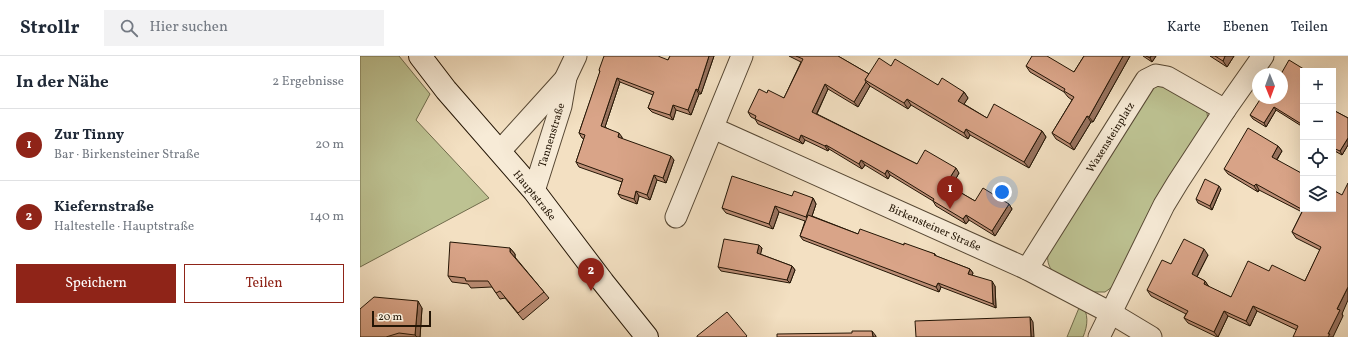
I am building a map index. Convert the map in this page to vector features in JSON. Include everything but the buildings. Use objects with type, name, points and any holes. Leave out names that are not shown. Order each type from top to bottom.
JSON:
[{"type":"main road","name":"Hauptstraße","points":[[420,56],[446,90],[534,191],[603,282],[648,337]]},
{"type":"street","name":"Tannenstraße","points":[[534,191],[561,106],[566,77],[576,56]]},
{"type":"street","points":[[676,217],[742,56]]},
{"type":"street","points":[[1099,337],[1164,205],[1225,110],[1263,56]]},
{"type":"street","name":"Waxensteinplatz","points":[[1027,269],[1146,80],[1156,75],[1167,77],[1225,110]]},
{"type":"street","name":"Tannenstraße","points":[[500,151],[566,77]]},
{"type":"street","name":"Birkensteiner Straße","points":[[713,128],[1027,269],[1111,313],[1151,337]]},
{"type":"green space","points":[[360,56],[399,56],[430,94],[416,120],[489,198],[360,267]]},
{"type":"green space","points":[[1158,86],[1164,87],[1203,108],[1207,113],[1208,120],[1115,285],[1105,292],[1094,292],[1053,272],[1048,263],[1048,253],[1151,89]]},
{"type":"green space","points":[[1081,303],[1084,307],[1087,320],[1083,337],[1067,337]]},
{"type":"place","name":"Zur Tinny","points":[[950,209]]},
{"type":"place","name":"Kiefernstraße","points":[[591,291]]}]
